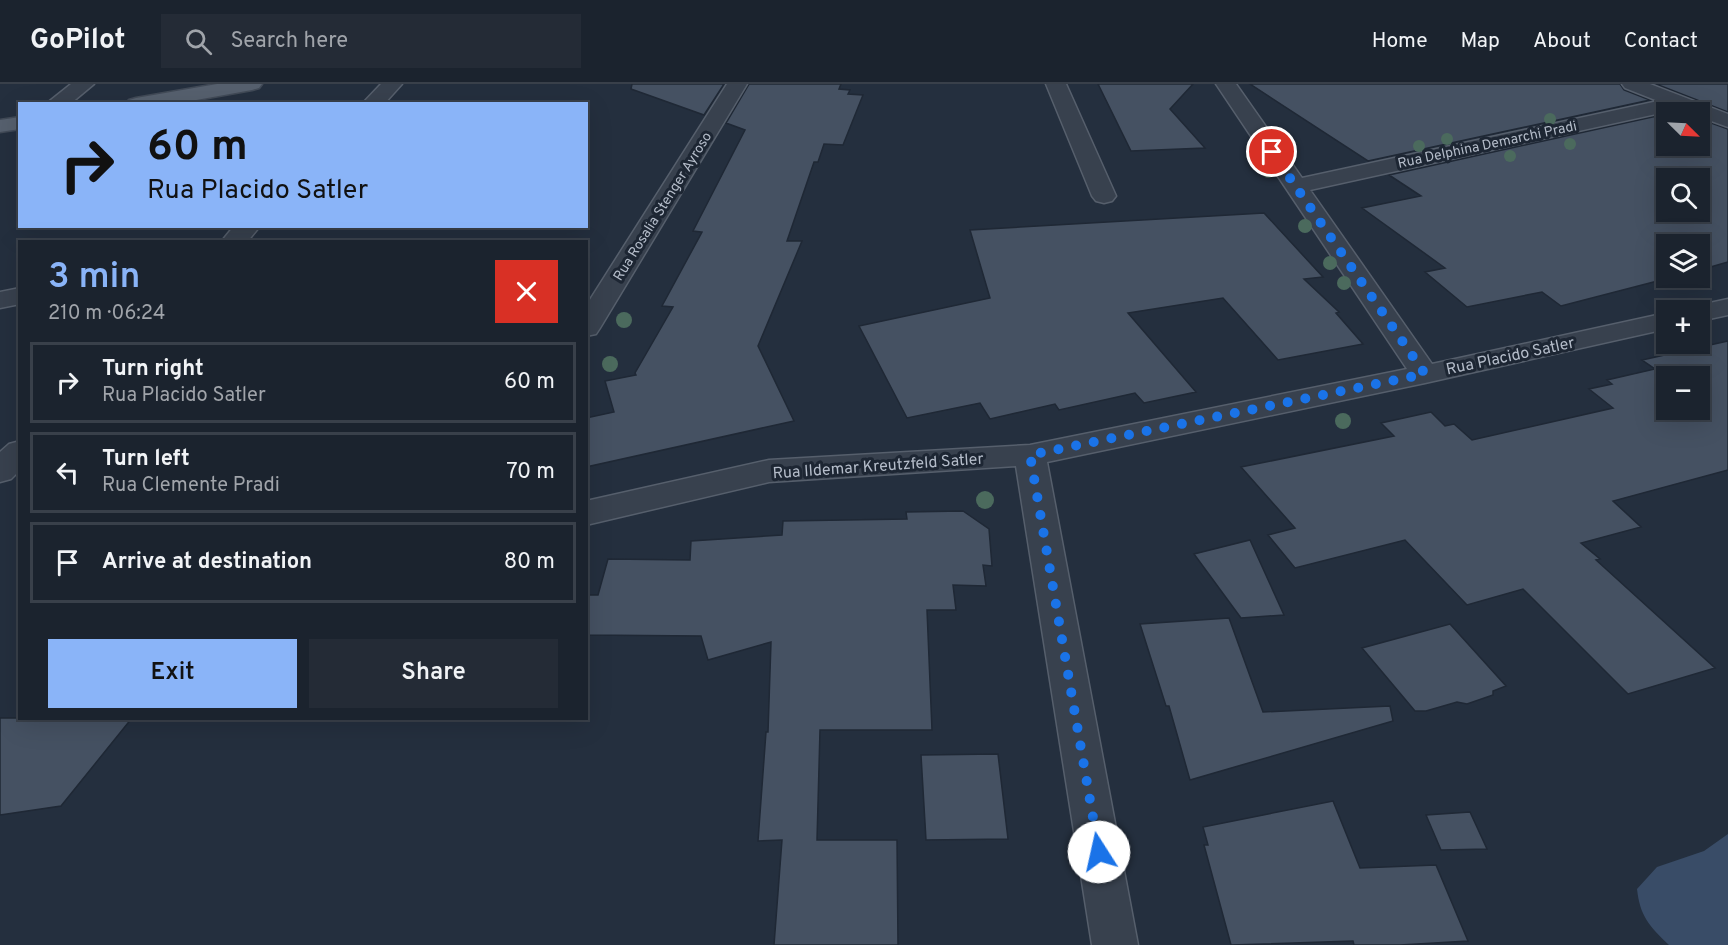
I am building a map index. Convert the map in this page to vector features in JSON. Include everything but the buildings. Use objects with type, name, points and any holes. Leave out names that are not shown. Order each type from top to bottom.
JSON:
[{"type":"main road","points":[[148,102],[252,84]]},
{"type":"main road","points":[[0,126],[18,123]]},
{"type":"street","points":[[59,102],[84,84]]},
{"type":"street","points":[[374,102],[392,84]]},
{"type":"street","name":"Rua Rosalia Stenger Ayroso","points":[[588,325],[737,84]]},
{"type":"street","points":[[1056,84],[1104,196]]},
{"type":"street","points":[[1226,84],[1425,374]]},
{"type":"street","points":[[1632,84],[1679,102]]},
{"type":"street","name":"Rua Delphina Demarchi Pradi","points":[[1296,186],[1656,107]]},
{"type":"street","points":[[1710,114],[1728,121]]},
{"type":"street","points":[[234,240],[246,228]]},
{"type":"street","points":[[0,300],[18,296]]},
{"type":"street","points":[[1710,311],[1728,307]]},
{"type":"street","name":"Rua Placido Satler","points":[[1030,455],[1425,374],[1656,323]]},
{"type":"street","points":[[0,471],[18,453]]},
{"type":"street","points":[[1030,455],[1115,945]]},
{"type":"street","name":"Rua Ildemar Kreutzfeld Satler","points":[[588,513],[769,471],[820,466],[1030,455]]},
{"type":"water","points":[[1728,834],[1728,945],[1669,945],[1643,914],[1637,889],[1657,867],[1704,851]]},
{"type":"route","points":[[1099,852],[1030,455],[1425,374],[1272,152]]}]
